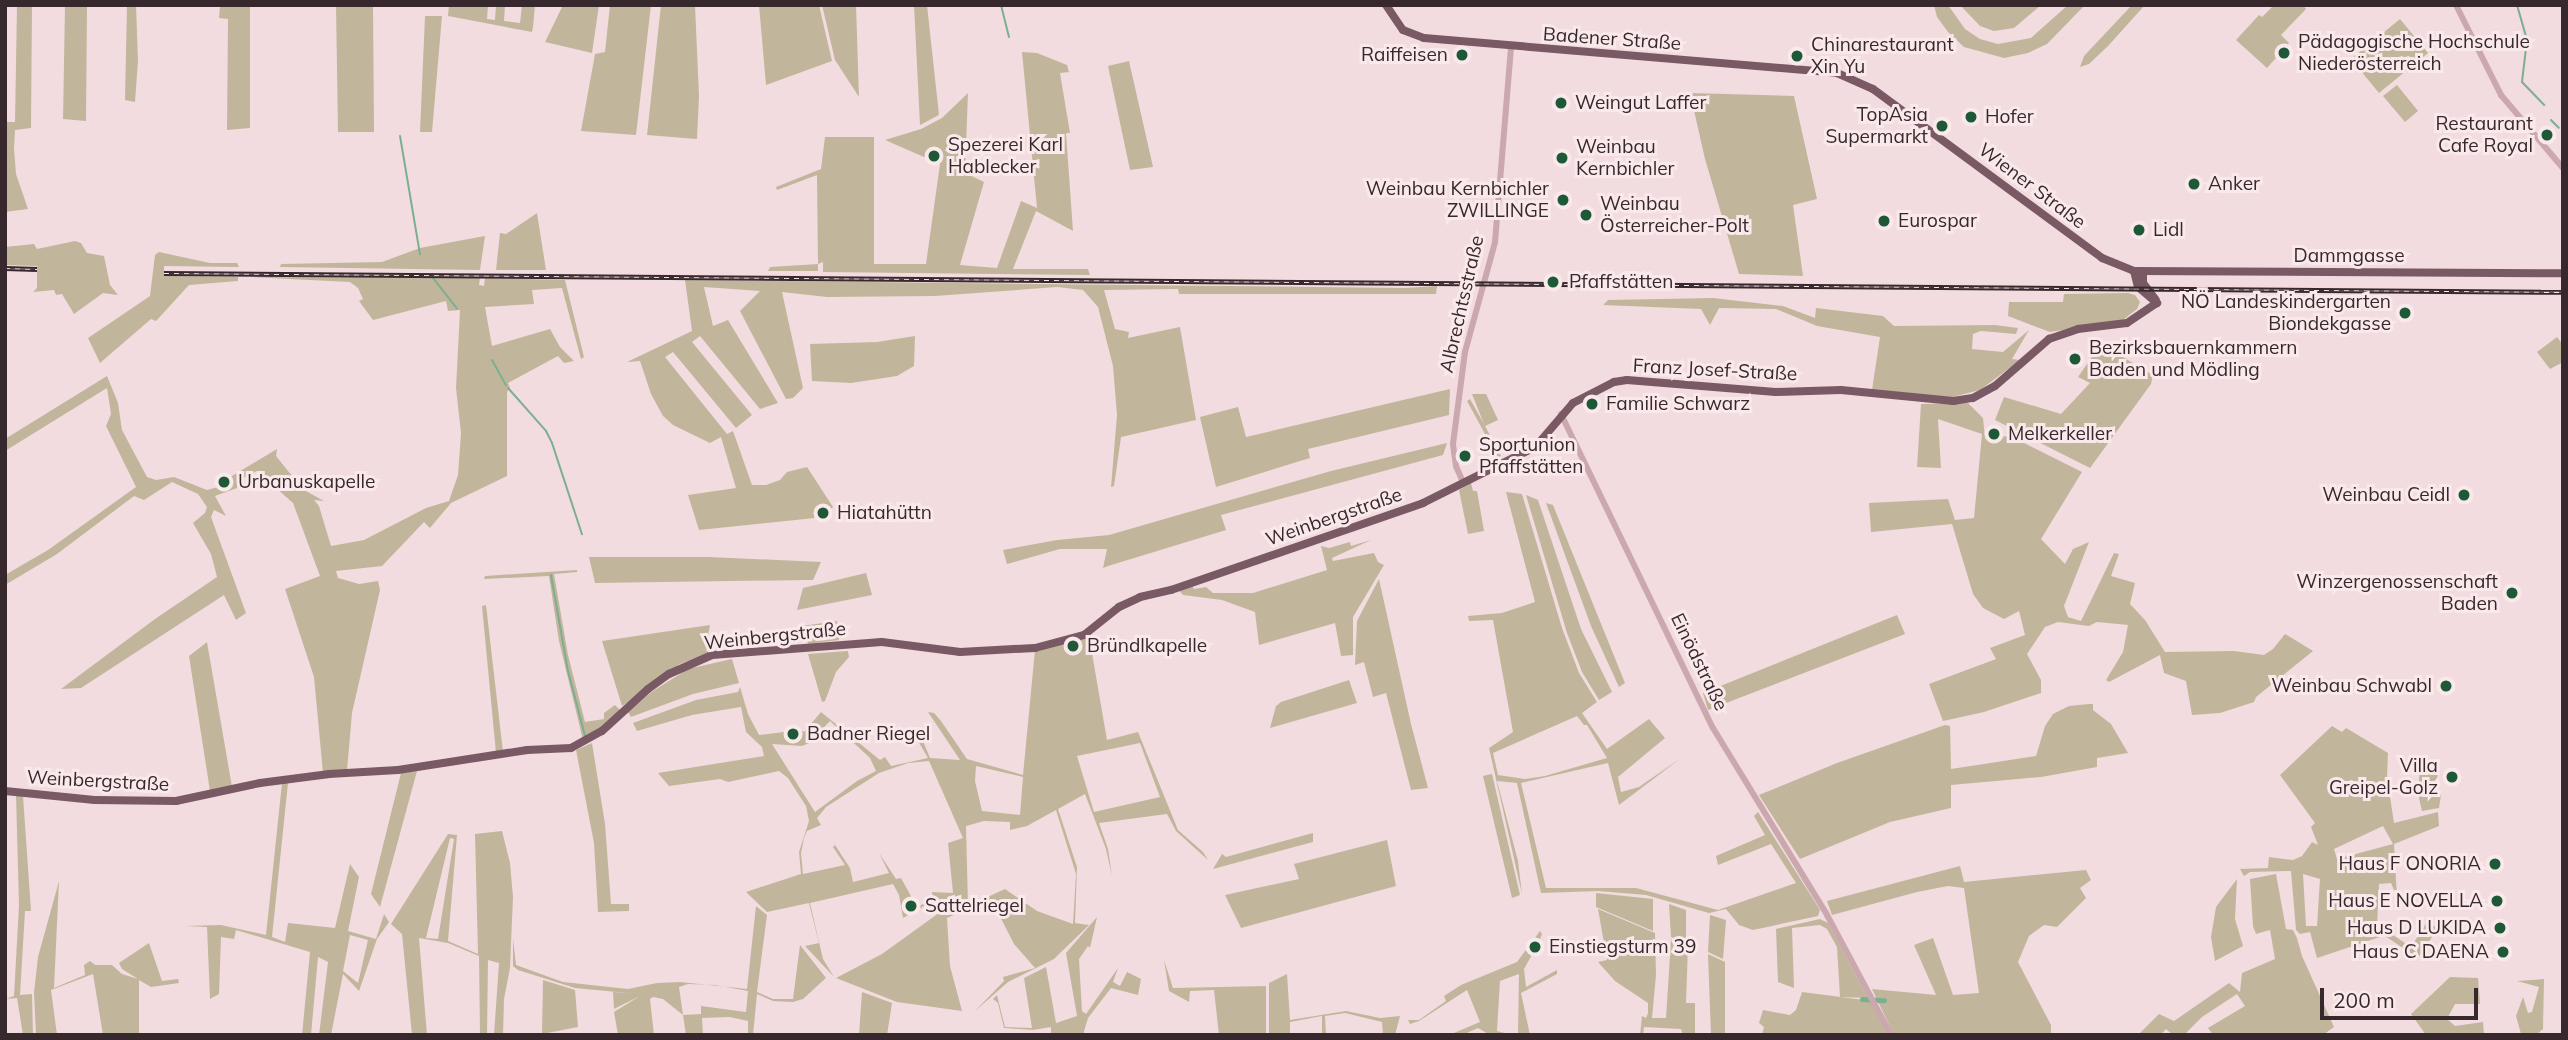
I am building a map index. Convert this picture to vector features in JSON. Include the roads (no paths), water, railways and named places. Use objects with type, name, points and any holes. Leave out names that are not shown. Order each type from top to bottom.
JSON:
[{"type":"main road","name":"Badener Straße","points":[[1386,5],[1395,23],[1415,36],[1511,47],[1837,73],[1849,78]]},
{"type":"main road","name":"Wiener Straße","points":[[1849,78],[1873,89],[2102,258],[2139,271]]},
{"type":"main road","name":"Franz Josef-Straße","points":[[1463,482],[1537,445],[1573,403],[1604,386],[1627,380],[1776,392],[1841,390],[1938,402],[1973,398],[2001,382],[2049,339],[2078,330],[2127,323],[2157,303],[2138,287],[2139,271]]},
{"type":"main road","name":"Dammgasse","points":[[2139,271],[2563,273]]},
{"type":"main road","name":"Weinbergstraße","points":[[5,791],[85,800],[176,801],[235,788],[329,774],[398,770],[527,750],[571,748],[603,731],[648,689],[669,674],[712,655],[882,642],[960,652],[1035,648],[1054,644],[1090,632],[1129,602],[1393,514],[1463,482]]},
{"type":"street","points":[[2456,5],[2501,94],[2563,168]]},
{"type":"street","name":"Albrechtsstraße","points":[[1463,482],[1455,466],[1455,417],[1465,352],[1495,242],[1511,47]]},
{"type":"street","name":"Einödstraße","points":[[1561,414],[1713,728],[1826,915],[1891,1035]]},
{"type":"waterway","points":[[1001,5],[1009,37]]},
{"type":"waterway","points":[[2517,5],[2527,40],[2522,82],[2544,105]]},
{"type":"waterway","points":[[2551,120],[2559,128]]},
{"type":"waterway","points":[[400,136],[420,254]]},
{"type":"waterway","points":[[433,278],[457,309]]},
{"type":"waterway","points":[[492,360],[506,385]]},
{"type":"waterway","points":[[508,388],[546,431],[582,534]]},
{"type":"waterway","points":[[551,575],[568,671],[585,736]]},
{"type":"waterway","points":[[1862,999],[1884,1000]]},
{"type":"railway","points":[[5,268],[37,269]]},
{"type":"railway","points":[[164,273],[2563,292]]},
{"type":"place","name":"Pädagogische Hochschule Niederösterreich","points":[[2284,53]]},
{"type":"place","name":"Raiffeisen","points":[[1462,55]]},
{"type":"place","name":"Chinarestaurant Xin Yu","points":[[1797,56]]},
{"type":"place","name":"Weingut Laffer","points":[[1561,103]]},
{"type":"place","name":"Hofer","points":[[1971,117]]},
{"type":"place","name":"TopAsia Supermarkt","points":[[1942,126]]},
{"type":"place","name":"Restaurant Cafe Royal","points":[[2547,135]]},
{"type":"place","name":"Spezerei Karl Hablecker","points":[[934,156]]},
{"type":"place","name":"Weinbau Kernbichler","points":[[1562,158]]},
{"type":"place","name":"Anker","points":[[2194,184]]},
{"type":"place","name":"Weinbau Kernbichler ZWILLINGE","points":[[1563,200]]},
{"type":"place","name":"Weinbau Österreicher-Polt","points":[[1586,215]]},
{"type":"place","name":"Eurospar","points":[[1884,221]]},
{"type":"place","name":"Lidl","points":[[2139,230]]},
{"type":"place","name":"Pfaffstätten","points":[[1553,282]]},
{"type":"place","name":"NÖ Landeskindergarten Biondekgasse","points":[[2405,313]]},
{"type":"place","name":"Bezirksbauernkammern Baden und Mödling","points":[[2075,359]]},
{"type":"place","name":"Familie Schwarz","points":[[1592,404]]},
{"type":"place","name":"Melkerkeller","points":[[1994,434]]},
{"type":"place","name":"Sportunion Pfaffstätten","points":[[1465,456]]},
{"type":"place","name":"Urbanuskapelle","points":[[224,482]]},
{"type":"place","name":"Weinbau Ceidl","points":[[2464,495]]},
{"type":"place","name":"Hiatahüttn","points":[[823,513]]},
{"type":"place","name":"Winzergenossenschaft Baden","points":[[2512,593]]},
{"type":"place","name":"Bründlkapelle","points":[[1073,646]]},
{"type":"place","name":"Weinbau Schwabl","points":[[2446,686]]},
{"type":"place","name":"Badner Riegel","points":[[793,734]]},
{"type":"place","name":"Villa Greipel-Golz","points":[[2452,777]]},
{"type":"place","name":"Haus F ONORIA","points":[[2495,864]]},
{"type":"place","name":"Haus E NOVELLA","points":[[2497,901]]},
{"type":"place","name":"Sattelriegel","points":[[911,906]]},
{"type":"place","name":"Haus D LUKIDA","points":[[2500,928]]},
{"type":"place","name":"Einstiegsturm 39","points":[[1535,947]]},
{"type":"place","name":"Haus C DAENA","points":[[2503,952]]}]
